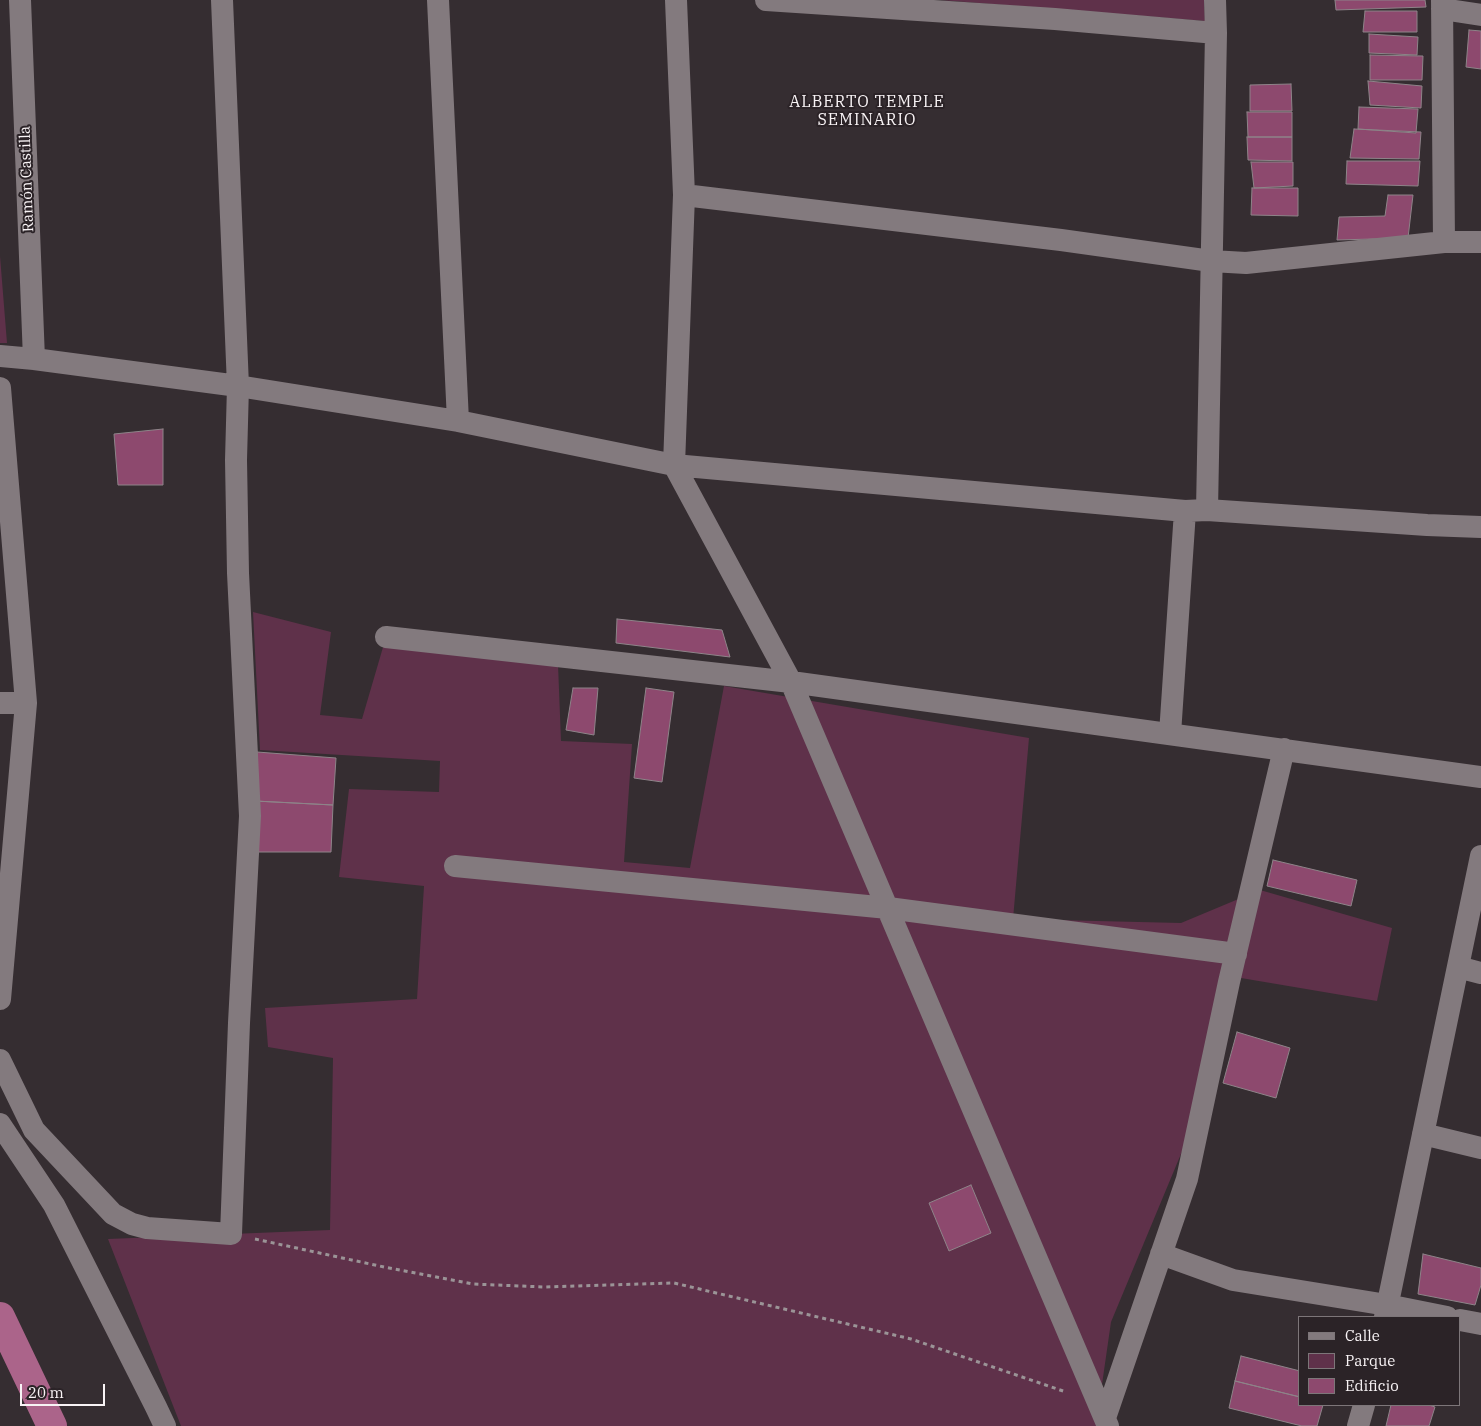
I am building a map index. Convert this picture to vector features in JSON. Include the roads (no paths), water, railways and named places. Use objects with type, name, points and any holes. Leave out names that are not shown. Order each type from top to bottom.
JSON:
[{"type":"street","name":"Ramón Castilla","points":[[20,0],[34,359]]},
{"type":"street","points":[[0,1060],[34,1130],[113,1214],[132,1224],[148,1228],[231,1234],[239,1023],[250,816],[238,573],[236,460],[238,386],[222,0]]},
{"type":"street","points":[[438,0],[458,421]]},
{"type":"street","points":[[676,0],[684,195],[674,465],[791,682],[1104,1416]]},
{"type":"street","points":[[766,0],[1055,19],[1216,33]]},
{"type":"street","points":[[1170,734],[1196,510],[1211,261],[1216,33],[1215,0]]},
{"type":"street","points":[[1444,242],[1442,4],[1481,16]]},
{"type":"street","points":[[684,195],[1061,240],[1211,261],[1246,262],[1444,242],[1481,242]]},
{"type":"street","points":[[0,356],[238,386],[458,421],[674,465],[1196,510],[1481,527]]},
{"type":"street","points":[[0,388],[26,703],[0,999]]},
{"type":"street","points":[[386,637],[791,682],[1481,777]]},
{"type":"street","points":[[0,703],[26,703]]},
{"type":"street","points":[[1104,1416],[1187,1179],[1236,954],[1284,749]]},
{"type":"street","points":[[1386,1311],[1481,856]]},
{"type":"street","points":[[455,866],[888,908],[1236,954]]},
{"type":"street","points":[[1458,967],[1481,973]]},
{"type":"street","points":[[0,1124],[54,1205],[164,1426]]},
{"type":"street","points":[[1423,1134],[1481,1148]]},
{"type":"street","points":[[1161,1254],[1233,1280],[1386,1311],[1437,1316]]},
{"type":"street","points":[[1461,1320],[1481,1324]]},
{"type":"street","points":[[1358,1426],[1364,1406]]},
{"type":"waterway","points":[[0,1317],[52,1426]]},
{"type":"district","name":"ALBERTO TEMPLE SEMINARIO","points":[[867,111]]}]
